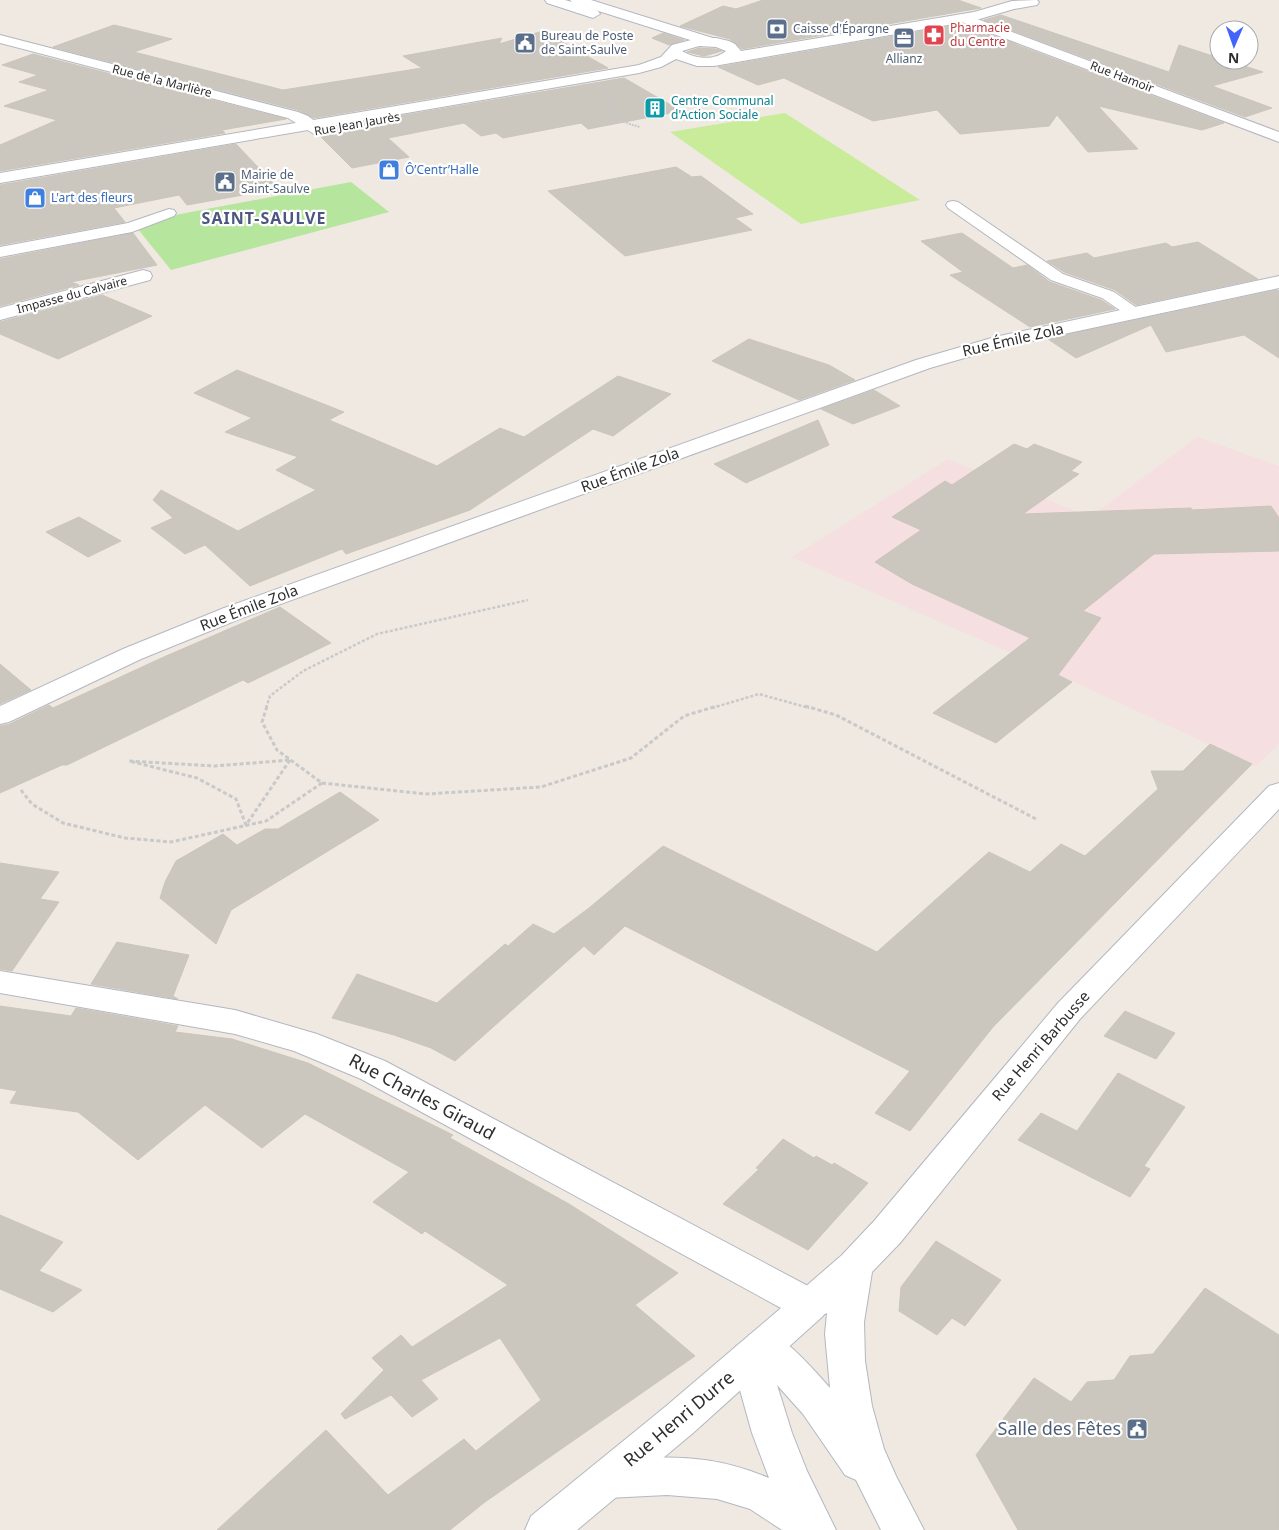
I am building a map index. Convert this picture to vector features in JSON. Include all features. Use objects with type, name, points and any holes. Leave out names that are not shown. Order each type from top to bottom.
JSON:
[{"type":"street","points":[[552,0],[667,39],[680,56],[691,60],[720,59],[733,55],[732,47],[578,0]]},
{"type":"street","points":[[716,43],[752,44],[803,39],[944,15],[962,10],[983,0]]},
{"type":"street","name":"Rue Jean Jaurès","points":[[1006,0],[1032,2]]},
{"type":"street","name":"Rue Jean Jaurès","points":[[0,178],[316,128],[988,14],[1012,5],[1048,1]]},
{"type":"street","name":"Rue Hamoir","points":[[964,18],[1279,136]]},
{"type":"street","name":"Rue de la Marlière","points":[[0,39],[293,115],[316,128]]},
{"type":"street","name":"Rue Jean Jaurès","points":[[0,186],[639,69],[664,61],[677,50],[692,42],[716,43]]},
{"type":"street","name":"Impasse du Calvaire","points":[[0,314],[143,276]]},
{"type":"street","name":"Rue Émile Zola","points":[[0,716],[132,654],[233,613],[923,364],[976,348],[1279,282]]},
{"type":"street","name":"Rue Henri Barbusse","points":[[810,1305],[855,1266],[908,1208],[1068,1011],[1279,792]]},
{"type":"street","name":"Rue Charles Giraud","points":[[0,982],[235,1022],[320,1046],[373,1070],[810,1305]]},
{"type":"street","points":[[855,1266],[844,1330],[848,1382],[856,1426],[865,1454],[894,1514]]},
{"type":"street","name":"Rue Henri Durre","points":[[546,1530],[679,1420],[810,1305]]},
{"type":"street","points":[[756,1352],[798,1380],[817,1402],[894,1514]]},
{"type":"street","points":[[756,1352],[772,1433],[789,1478],[815,1530]]},
{"type":"street","points":[[607,1479],[678,1475],[725,1480],[766,1495],[787,1508],[815,1530]]},
{"type":"lane","points":[[952,205],[1057,277],[1108,295],[1136,313]]},
{"type":"lane","points":[[0,252],[125,229],[169,213]]},
{"type":"path","points":[[614,99],[609,104],[609,110],[614,116],[640,127]]},
{"type":"path","points":[[528,600],[377,634],[302,671],[270,696],[262,722],[277,750],[322,784],[426,794],[541,787],[631,758],[684,716],[759,694],[836,714],[1038,820]]},
{"type":"path","points":[[246,825],[236,799],[197,778],[129,761],[215,766],[290,760]]},
{"type":"path","points":[[246,825],[290,760]]},
{"type":"path","points":[[21,790],[32,804],[63,823],[124,838],[172,842],[266,820],[322,784]]},
{"type":"shaded area","points":[[1197,437],[1279,466],[1279,744],[1256,766],[1011,653],[792,557],[948,459],[1090,517]]},
{"type":"green space","points":[[785,113],[920,200],[801,224],[670,132]]},
{"type":"green space","points":[[351,182],[389,212],[171,270],[133,223]]},
{"type":"building","points":[[763,0],[958,0],[981,8],[742,49],[730,39],[680,26],[723,6],[736,9]]},
{"type":"building","points":[[1001,15],[1169,72],[1179,45],[1209,55],[1209,70],[1257,70],[1263,72],[1212,86],[1272,108],[1245,117],[984,20]]},
{"type":"building","points":[[962,24],[1224,123],[1202,130],[1098,106],[1138,149],[1088,152],[1057,115],[1049,126],[960,134],[937,110],[873,121],[784,78],[758,85],[718,67]]},
{"type":"building","points":[[114,25],[172,39],[134,52],[283,90],[422,68],[403,56],[502,38],[499,44],[543,31],[608,68],[314,118],[298,110],[53,47]]},
{"type":"building","points":[[663,33],[684,40],[669,45],[652,38]]},
{"type":"building","points":[[699,48],[722,51],[704,56],[687,52]]},
{"type":"building","points":[[33,54],[286,119],[222,130],[225,133],[0,171],[0,145],[57,120],[4,106],[49,90],[19,82],[38,75],[2,65]]},
{"type":"building","points":[[624,78],[681,111],[588,129],[581,123],[503,138],[496,133],[481,136],[464,123],[388,138],[409,157],[352,168],[320,136],[328,135],[330,131],[328,128]]},
{"type":"building","points":[[236,144],[273,183],[238,189],[243,195],[187,205],[179,195],[114,208],[125,222],[0,245],[0,185]]},
{"type":"building","points":[[676,167],[692,177],[701,176],[753,214],[735,218],[752,230],[625,256],[548,191]]},
{"type":"building","points":[[133,233],[157,265],[71,282],[79,285],[0,306],[0,259]]},
{"type":"building","points":[[962,233],[1013,268],[1027,265],[1050,282],[1101,300],[1115,309],[1030,327],[950,275],[963,272],[921,241]]},
{"type":"building","points":[[1198,242],[1258,279],[1136,305],[1115,290],[1064,272],[1047,261],[1087,253],[1094,258],[1166,243],[1172,247]]},
{"type":"building","points":[[1279,291],[1279,358],[1244,335],[1166,352],[1151,325],[1076,358],[1048,339]]},
{"type":"building","points":[[102,295],[152,316],[58,359],[0,334],[0,322]]},
{"type":"building","points":[[749,339],[829,365],[855,380],[799,400],[712,361]]},
{"type":"building","points":[[237,370],[344,412],[329,420],[437,466],[500,428],[524,437],[618,376],[671,394],[613,436],[593,429],[470,510],[346,554],[342,549],[250,586],[205,545],[185,554],[151,528],[173,518],[153,500],[161,490],[238,531],[316,490],[276,470],[298,457],[225,432],[252,418],[194,393]]},
{"type":"building","points":[[874,390],[900,406],[853,424],[821,409]]},
{"type":"building","points":[[818,420],[829,445],[746,483],[714,464]]},
{"type":"building","points":[[1014,444],[1027,449],[1034,444],[1082,462],[1071,471],[1079,474],[1023,514],[1271,506],[1279,518],[1279,551],[1154,554],[1083,611],[1101,618],[1058,675],[1072,682],[996,743],[933,713],[1030,638],[912,584],[875,562],[921,530],[892,517],[945,481],[952,485]]},
{"type":"building","points":[[79,517],[121,541],[88,557],[46,532]]},
{"type":"building","points":[[280,607],[331,643],[248,683],[243,680],[67,765],[62,765],[0,793],[0,726],[10,724],[49,705],[53,708],[166,656]]},
{"type":"building","points":[[0,664],[31,690],[0,704]]},
{"type":"building","points":[[1210,744],[1252,764],[993,1027],[910,1131],[875,1113],[910,1071],[625,926],[594,955],[584,946],[455,1061],[431,1048],[394,1035],[332,1018],[357,974],[437,1003],[505,944],[508,946],[533,924],[554,934],[589,908],[663,846],[877,952],[989,852],[1030,872],[1061,844],[1085,856],[1158,789],[1151,771],[1183,771]]},
{"type":"building","points":[[340,792],[379,820],[231,910],[216,944],[160,898],[165,882],[176,861],[223,834],[237,845],[265,829],[278,829]]},
{"type":"building","points":[[0,863],[59,872],[40,899],[59,902],[12,971],[0,969]]},
{"type":"building","points":[[117,942],[189,955],[173,996],[178,999],[91,984]]},
{"type":"building","points":[[0,1006],[71,1016],[76,1008],[178,1026],[175,1032],[232,1039],[308,1063],[453,1135],[450,1138],[569,1204],[678,1273],[635,1305],[695,1356],[485,1502],[450,1530],[217,1530],[326,1430],[388,1495],[464,1439],[476,1451],[541,1400],[500,1338],[421,1380],[438,1399],[412,1417],[391,1395],[345,1419],[341,1414],[384,1370],[372,1358],[401,1335],[412,1347],[508,1285],[425,1231],[422,1234],[373,1202],[409,1172],[305,1114],[262,1148],[205,1105],[138,1160],[78,1112],[10,1103],[17,1091],[0,1088]]},
{"type":"building","points":[[1125,1011],[1175,1033],[1156,1059],[1104,1036]]},
{"type":"building","points":[[1118,1073],[1185,1107],[1144,1166],[1150,1169],[1130,1197],[1018,1140],[1041,1113],[1077,1131]]},
{"type":"building","points":[[783,1139],[814,1158],[816,1156],[832,1165],[834,1163],[868,1183],[808,1250],[723,1204],[759,1169],[756,1168]]},
{"type":"building","points":[[0,1215],[63,1242],[39,1271],[82,1290],[53,1312],[0,1289]]},
{"type":"building","points":[[936,1241],[1001,1280],[965,1326],[952,1318],[937,1335],[899,1311],[901,1287]]},
{"type":"building","name":"Salle des Fêtes","points":[[1205,1288],[1279,1335],[1279,1530],[1018,1530],[976,1455],[1034,1378],[1071,1402],[1087,1382],[1114,1380],[1130,1356],[1153,1354]]},
{"type":"place","name":"Caisse d'Épargne","points":[[777,29]]},
{"type":"place","name":"Pharmacie du Centre","points":[[934,35]]},
{"type":"place","name":"Allianz","points":[[904,38]]},
{"type":"place","name":"Bureau de Poste de Saint-Saulve","points":[[525,43]]},
{"type":"place","name":"Centre Communal d'Action Sociale","points":[[655,108]]},
{"type":"place","name":"Ô’Centr’Halle","points":[[389,170]]},
{"type":"place","name":"Mairie de Saint-Saulve","points":[[225,182]]},
{"type":"place","name":"L'art des fleurs","points":[[35,198]]},
{"type":"place","name":"Salle des Fêtes","points":[[1137,1429]]},
{"type":"district","name":"SAINT-SAULVE","points":[[264,218]]}]
